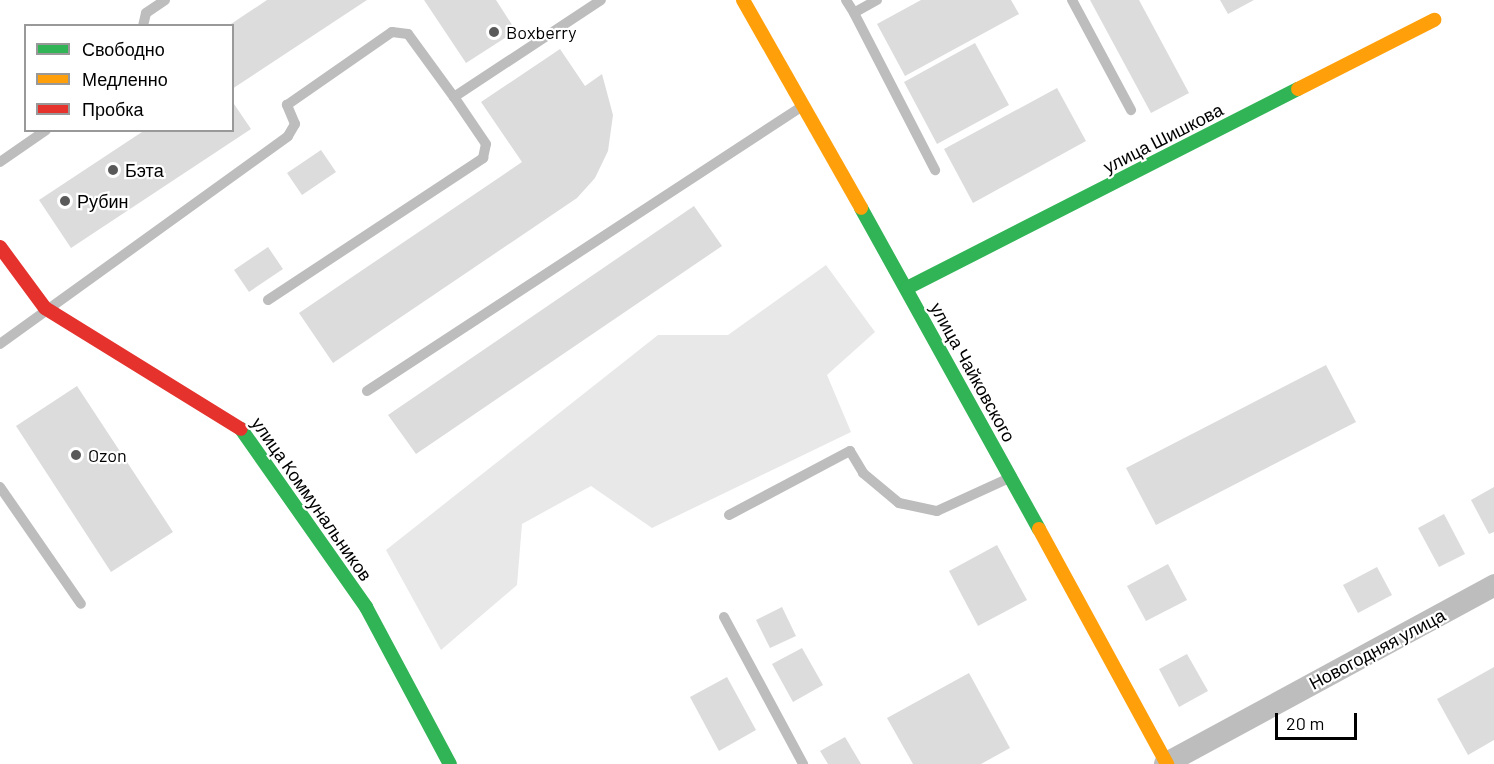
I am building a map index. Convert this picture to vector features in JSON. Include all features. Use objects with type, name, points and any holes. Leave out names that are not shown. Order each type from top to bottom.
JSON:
[{"type":"street","name":"улица Чайковского","points":[[743,0],[908,288],[1166,764]]},
{"type":"street","name":"улица Шишкова","points":[[908,288],[1434,21]]},
{"type":"street","name":"улица Коммунальников","points":[[0,247],[45,308],[237,423],[366,607],[450,764]]},
{"type":"street","name":"Новогодняя улица","points":[[1166,764],[1494,585]]},
{"type":"lane","points":[[143,24],[146,13],[165,0]]},
{"type":"lane","points":[[454,97],[601,0]]},
{"type":"lane","points":[[846,0],[935,170]]},
{"type":"lane","points":[[854,13],[877,0]]},
{"type":"lane","points":[[1072,0],[1131,110]]},
{"type":"lane","points":[[0,344],[45,308],[288,136],[295,124],[286,105],[392,32],[408,34],[486,144],[483,158],[268,300]]},
{"type":"lane","points":[[367,391],[803,106]]},
{"type":"lane","points":[[0,162],[43,132]]},
{"type":"lane","points":[[729,515],[850,451],[863,473],[899,503],[937,511],[1010,478]]},
{"type":"lane","points":[[0,487],[81,604]]},
{"type":"lane","points":[[724,617],[803,764]]},
{"type":"shaded area","points":[[826,265],[875,332],[827,375],[851,432],[652,528],[591,486],[522,524],[517,585],[441,650],[386,550],[658,335],[728,335]]},
{"type":"building","points":[[267,0],[367,0],[234,88],[234,24],[231,24]]},
{"type":"building","points":[[424,0],[496,0],[516,31],[466,63]]},
{"type":"building","points":[[921,0],[1011,0],[1019,14],[905,76],[877,24]]},
{"type":"building","points":[[1090,0],[1139,0],[1189,93],[1151,113]]},
{"type":"building","points":[[1220,0],[1254,0],[1228,14]]},
{"type":"building","points":[[975,43],[1009,105],[937,144],[904,82]]},
{"type":"building","points":[[560,49],[585,86],[602,74],[613,115],[608,151],[595,178],[577,198],[333,363],[299,313],[522,162],[481,102]]},
{"type":"building","points":[[1057,88],[1086,141],[973,203],[944,149]]},
{"type":"building","points":[[234,104],[251,129],[71,248],[39,200],[142,132],[234,132]]},
{"type":"building","points":[[321,150],[336,172],[302,195],[287,173]]},
{"type":"building","points":[[694,206],[722,246],[416,454],[388,415]]},
{"type":"building","points":[[268,247],[283,269],[249,292],[234,270]]},
{"type":"building","points":[[1326,365],[1356,422],[1156,525],[1126,468]]},
{"type":"building","points":[[77,386],[173,532],[111,572],[16,426]]},
{"type":"building","points":[[1494,487],[1494,532],[1489,534],[1471,500]]},
{"type":"building","points":[[1444,514],[1465,554],[1439,567],[1418,528]]},
{"type":"building","points":[[997,545],[1027,600],[978,626],[949,571]]},
{"type":"building","points":[[1168,564],[1187,600],[1146,621],[1127,586]]},
{"type":"building","points":[[1377,567],[1392,595],[1358,613],[1343,585]]},
{"type":"building","points":[[782,607],[796,636],[770,648],[756,620]]},
{"type":"building","points":[[802,648],[823,685],[793,702],[772,664]]},
{"type":"building","points":[[1187,654],[1208,691],[1179,707],[1159,669]]},
{"type":"building","points":[[1494,667],[1494,740],[1468,755],[1437,699]]},
{"type":"building","points":[[969,673],[1010,748],[981,764],[913,764],[887,718]]},
{"type":"building","points":[[727,677],[756,730],[719,751],[690,697]]},
{"type":"building","points":[[845,737],[861,764],[828,764],[820,751]]},
{"type":"traffic: fast","points":[[907,288],[1298,89]]},
{"type":"traffic: fast","points":[[861,208],[1039,529]]},
{"type":"traffic: fast","points":[[241,429],[366,607],[450,764]]},
{"type":"traffic: slow","points":[[743,0],[861,208]]},
{"type":"traffic: slow","points":[[1298,89],[1434,20]]},
{"type":"traffic: slow","points":[[1039,529],[1167,764]]},
{"type":"traffic: jam","points":[[0,247],[45,308],[241,429]]},
{"type":"place","name":"Boxberry","points":[[494,32]]},
{"type":"place","name":"Бэта","points":[[113,170]]},
{"type":"place","name":"Рубин","points":[[65,201]]},
{"type":"place","name":"Ozon","points":[[76,455]]}]
